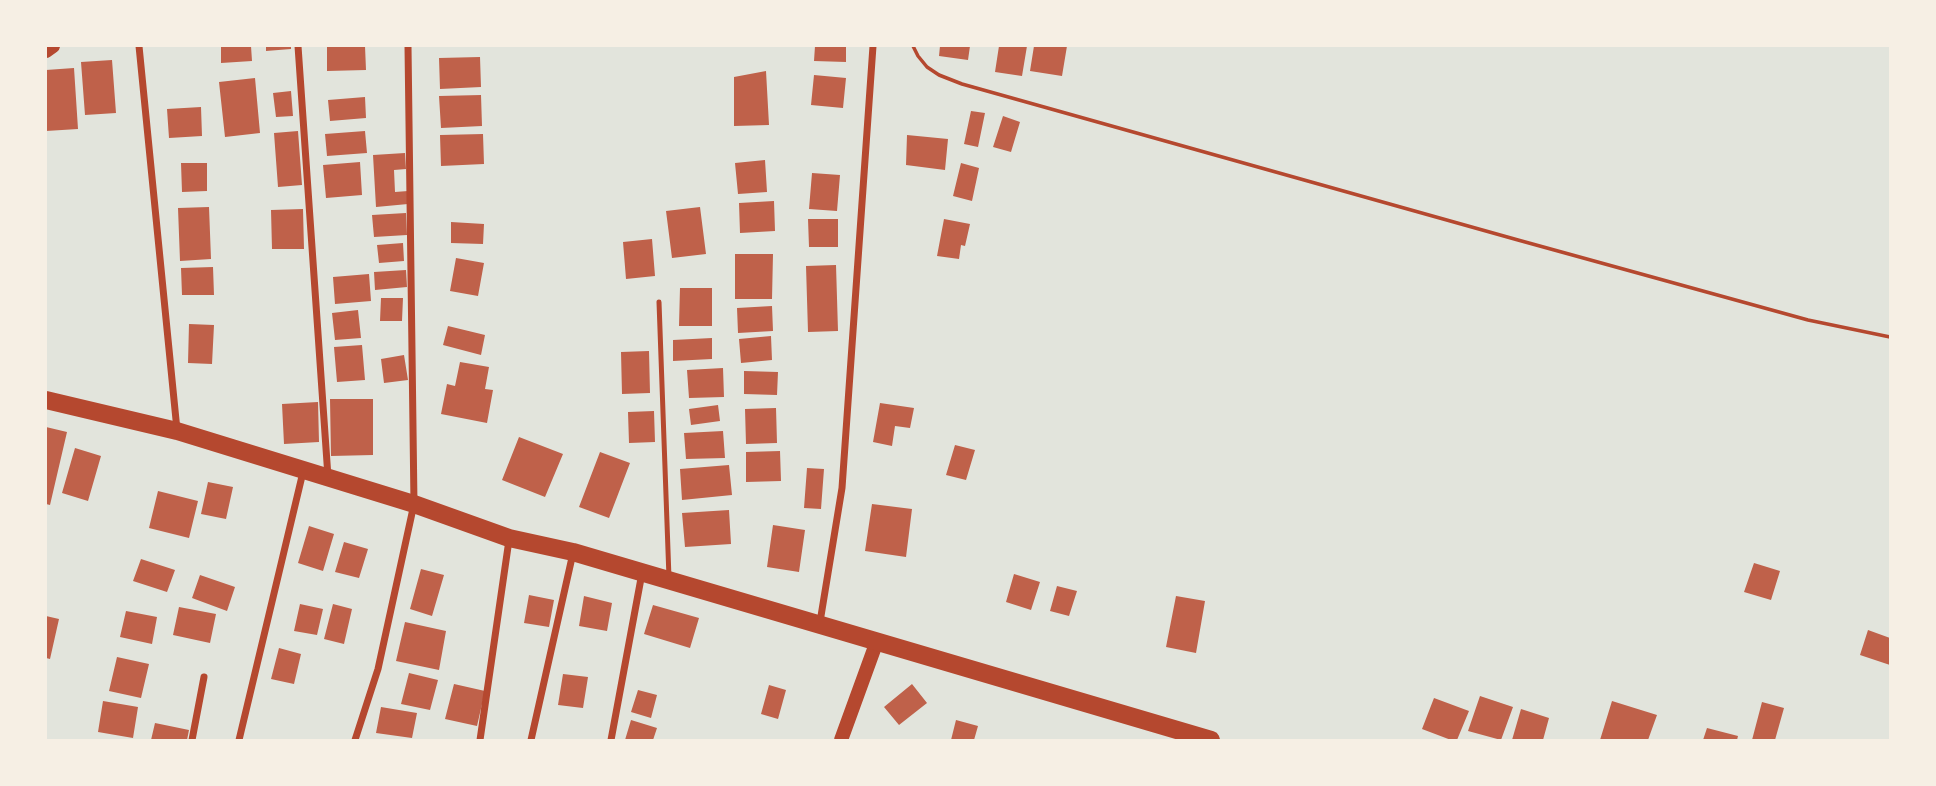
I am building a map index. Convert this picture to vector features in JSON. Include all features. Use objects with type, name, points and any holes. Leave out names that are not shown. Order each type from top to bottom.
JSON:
[{"type":"main road","points":[[46,51],[53,46]]},
{"type":"main road","points":[[46,400],[177,431],[414,504],[509,538],[573,552],[1211,740]]},
{"type":"main road","points":[[841,740],[877,641]]},
{"type":"street","points":[[139,46],[177,431]]},
{"type":"street","points":[[298,46],[328,478]]},
{"type":"street","points":[[355,740],[378,669],[414,504],[408,46]]},
{"type":"street","points":[[819,626],[842,488],[873,46]]},
{"type":"street","points":[[239,740],[303,471]]},
{"type":"street","points":[[480,740],[509,538]]},
{"type":"street","points":[[531,740],[573,552]]},
{"type":"street","points":[[611,740],[642,573]]},
{"type":"street","points":[[192,740],[204,677]]},
{"type":"lane","points":[[659,302],[669,581]]},
{"type":"path","points":[[913,46],[927,67],[939,75],[962,83],[1768,309],[1891,337]]},
{"type":"shaded area","points":[[46,46],[1890,46],[1890,740],[46,740]]},
{"type":"building","points":[[221,46],[251,46],[252,61],[221,63]]},
{"type":"building","points":[[266,46],[291,46],[291,49],[266,51]]},
{"type":"building","points":[[327,46],[365,46],[366,70],[327,71]]},
{"type":"building","points":[[815,46],[846,46],[846,62],[814,61]]},
{"type":"building","points":[[940,46],[970,46],[968,60],[939,56]]},
{"type":"building","points":[[999,46],[1027,46],[1022,76],[995,72]]},
{"type":"building","points":[[1034,46],[1067,46],[1062,76],[1030,71]]},
{"type":"building","points":[[480,57],[481,87],[440,89],[439,58]]},
{"type":"building","points":[[112,60],[116,113],[85,115],[81,62]]},
{"type":"building","points":[[74,68],[78,129],[46,131],[46,70]]},
{"type":"building","points":[[766,71],[769,125],[734,126],[734,77]]},
{"type":"building","points":[[814,75],[846,78],[843,108],[811,105]]},
{"type":"building","points":[[255,78],[260,133],[225,137],[219,82]]},
{"type":"building","points":[[291,91],[293,116],[276,117],[273,93]]},
{"type":"building","points":[[481,95],[482,126],[441,128],[439,96]]},
{"type":"building","points":[[365,97],[366,118],[330,121],[328,100]]},
{"type":"building","points":[[201,107],[202,136],[169,138],[167,109]]},
{"type":"building","points":[[971,111],[985,113],[978,147],[964,144]]},
{"type":"building","points":[[1003,116],[1020,122],[1011,152],[993,147]]},
{"type":"building","points":[[298,131],[302,185],[278,187],[274,133]]},
{"type":"building","points":[[365,131],[367,153],[327,156],[325,134]]},
{"type":"building","points":[[483,134],[484,164],[441,166],[440,135]]},
{"type":"building","points":[[907,135],[948,139],[945,170],[906,165]]},
{"type":"building","points":[[405,153],[406,169],[394,170],[395,192],[408,191],[408,204],[376,207],[373,155]]},
{"type":"building","points":[[765,160],[767,192],[738,194],[735,163]]},
{"type":"building","points":[[360,162],[362,195],[326,198],[323,165]]},
{"type":"building","points":[[181,163],[207,163],[207,191],[182,192]]},
{"type":"building","points":[[961,163],[979,168],[972,201],[953,196]]},
{"type":"building","points":[[812,173],[840,175],[837,211],[809,209]]},
{"type":"building","points":[[774,201],[775,231],[740,233],[739,203]]},
{"type":"building","points":[[209,207],[211,259],[180,261],[178,208]]},
{"type":"building","points":[[700,207],[706,254],[672,258],[666,211]]},
{"type":"building","points":[[303,209],[304,249],[272,249],[271,210]]},
{"type":"building","points":[[406,213],[407,235],[374,237],[372,215]]},
{"type":"building","points":[[808,219],[838,219],[838,247],[809,247]]},
{"type":"building","points":[[944,219],[970,224],[965,246],[961,245],[959,259],[937,256]]},
{"type":"building","points":[[451,222],[484,224],[483,244],[451,243]]},
{"type":"building","points":[[652,239],[655,276],[626,279],[623,242]]},
{"type":"building","points":[[403,243],[404,261],[379,263],[377,245]]},
{"type":"building","points":[[735,254],[773,254],[772,299],[735,299]]},
{"type":"building","points":[[456,258],[484,263],[478,296],[450,291]]},
{"type":"building","points":[[836,265],[838,331],[808,332],[806,266]]},
{"type":"building","points":[[213,267],[214,295],[182,295],[181,268]]},
{"type":"building","points":[[406,270],[407,287],[375,290],[374,272]]},
{"type":"building","points":[[369,274],[371,301],[335,304],[333,277]]},
{"type":"building","points":[[680,288],[712,288],[712,326],[679,326]]},
{"type":"building","points":[[381,298],[403,298],[402,321],[380,321]]},
{"type":"building","points":[[772,306],[773,331],[738,333],[737,308]]},
{"type":"building","points":[[358,310],[361,338],[335,340],[332,313]]},
{"type":"building","points":[[189,324],[214,325],[212,364],[188,363]]},
{"type":"building","points":[[448,326],[485,335],[481,355],[443,345]]},
{"type":"building","points":[[771,336],[772,360],[741,363],[739,339]]},
{"type":"building","points":[[712,338],[712,359],[673,361],[673,340]]},
{"type":"building","points":[[362,345],[365,380],[337,382],[334,347]]},
{"type":"building","points":[[649,351],[650,393],[622,394],[621,352]]},
{"type":"building","points":[[404,355],[408,380],[384,383],[381,359]]},
{"type":"building","points":[[460,362],[489,367],[485,389],[493,390],[487,423],[441,414],[447,384],[455,386]]},
{"type":"building","points":[[723,368],[724,397],[689,398],[687,370]]},
{"type":"building","points":[[744,371],[778,372],[777,395],[744,394]]},
{"type":"building","points":[[330,399],[373,399],[373,455],[331,456]]},
{"type":"building","points":[[318,402],[319,442],[284,444],[282,404]]},
{"type":"building","points":[[880,403],[914,408],[910,428],[895,426],[892,446],[873,442]]},
{"type":"building","points":[[718,405],[720,421],[691,425],[689,409]]},
{"type":"building","points":[[776,408],[777,443],[746,444],[745,409]]},
{"type":"building","points":[[654,411],[655,442],[629,443],[628,412]]},
{"type":"building","points":[[46,427],[67,432],[50,505],[46,504]]},
{"type":"building","points":[[723,431],[725,458],[686,459],[684,433]]},
{"type":"building","points":[[519,437],[563,454],[545,497],[502,480]]},
{"type":"building","points":[[955,445],[975,450],[966,480],[946,475]]},
{"type":"building","points":[[75,448],[101,456],[88,501],[62,493]]},
{"type":"building","points":[[780,451],[781,481],[746,482],[746,452]]},
{"type":"building","points":[[600,452],[630,463],[609,518],[579,507]]},
{"type":"building","points":[[729,465],[732,495],[682,500],[680,469]]},
{"type":"building","points":[[807,468],[824,469],[821,509],[804,508]]},
{"type":"building","points":[[208,482],[233,487],[226,519],[201,514]]},
{"type":"building","points":[[158,491],[198,501],[189,538],[149,528]]},
{"type":"building","points":[[872,504],[912,509],[906,557],[865,551]]},
{"type":"building","points":[[729,510],[731,544],[685,547],[682,513]]},
{"type":"building","points":[[773,525],[805,530],[799,572],[767,567]]},
{"type":"building","points":[[309,526],[334,534],[323,571],[298,563]]},
{"type":"building","points":[[344,542],[368,549],[359,578],[335,572]]},
{"type":"building","points":[[141,559],[175,570],[167,592],[133,581]]},
{"type":"building","points":[[1754,563],[1780,571],[1771,600],[1744,592]]},
{"type":"building","points":[[421,569],[444,575],[432,616],[410,609]]},
{"type":"building","points":[[1014,574],[1040,582],[1031,610],[1006,602]]},
{"type":"building","points":[[200,575],[235,587],[227,611],[192,598]]},
{"type":"building","points":[[1057,586],[1077,591],[1069,616],[1050,611]]},
{"type":"building","points":[[529,595],[554,600],[549,627],[524,623]]},
{"type":"building","points":[[584,596],[612,603],[607,631],[579,626]]},
{"type":"building","points":[[1176,596],[1205,601],[1196,653],[1166,647]]},
{"type":"building","points":[[300,604],[323,609],[317,635],[294,631]]},
{"type":"building","points":[[333,604],[352,609],[344,644],[324,639]]},
{"type":"building","points":[[653,605],[699,618],[690,648],[644,634]]},
{"type":"building","points":[[179,607],[216,614],[210,643],[173,635]]},
{"type":"building","points":[[126,611],[157,617],[152,644],[120,637]]},
{"type":"building","points":[[46,616],[59,619],[50,659],[46,658]]},
{"type":"building","points":[[405,622],[446,631],[439,670],[396,661]]},
{"type":"building","points":[[1868,630],[1890,638],[1890,665],[1860,655]]},
{"type":"building","points":[[279,648],[301,654],[294,684],[271,679]]},
{"type":"building","points":[[117,657],[149,664],[141,698],[109,691]]},
{"type":"building","points":[[409,673],[438,680],[430,710],[401,704]]},
{"type":"building","points":[[563,674],[588,677],[583,708],[558,705]]},
{"type":"building","points":[[454,684],[485,691],[477,726],[445,719]]},
{"type":"building","points":[[912,684],[927,703],[899,725],[884,707]]},
{"type":"building","points":[[769,685],[786,690],[778,719],[761,714]]},
{"type":"building","points":[[638,690],[657,695],[651,718],[631,712]]},
{"type":"building","points":[[1480,696],[1513,707],[1501,740],[1468,731]]},
{"type":"building","points":[[1434,698],[1469,711],[1457,740],[1422,729]]},
{"type":"building","points":[[103,701],[138,707],[133,738],[98,732]]},
{"type":"building","points":[[1612,701],[1657,715],[1648,740],[1600,740]]},
{"type":"building","points":[[1762,702],[1784,708],[1775,740],[1752,740]]},
{"type":"building","points":[[381,707],[417,713],[412,738],[376,733]]},
{"type":"building","points":[[1521,709],[1549,718],[1543,740],[1512,740]]},
{"type":"building","points":[[631,720],[657,728],[653,740],[625,740]]},
{"type":"building","points":[[956,720],[978,726],[974,740],[951,740]]},
{"type":"building","points":[[155,723],[189,730],[187,740],[151,740]]},
{"type":"building","points":[[1707,728],[1738,736],[1737,740],[1703,740]]}]
